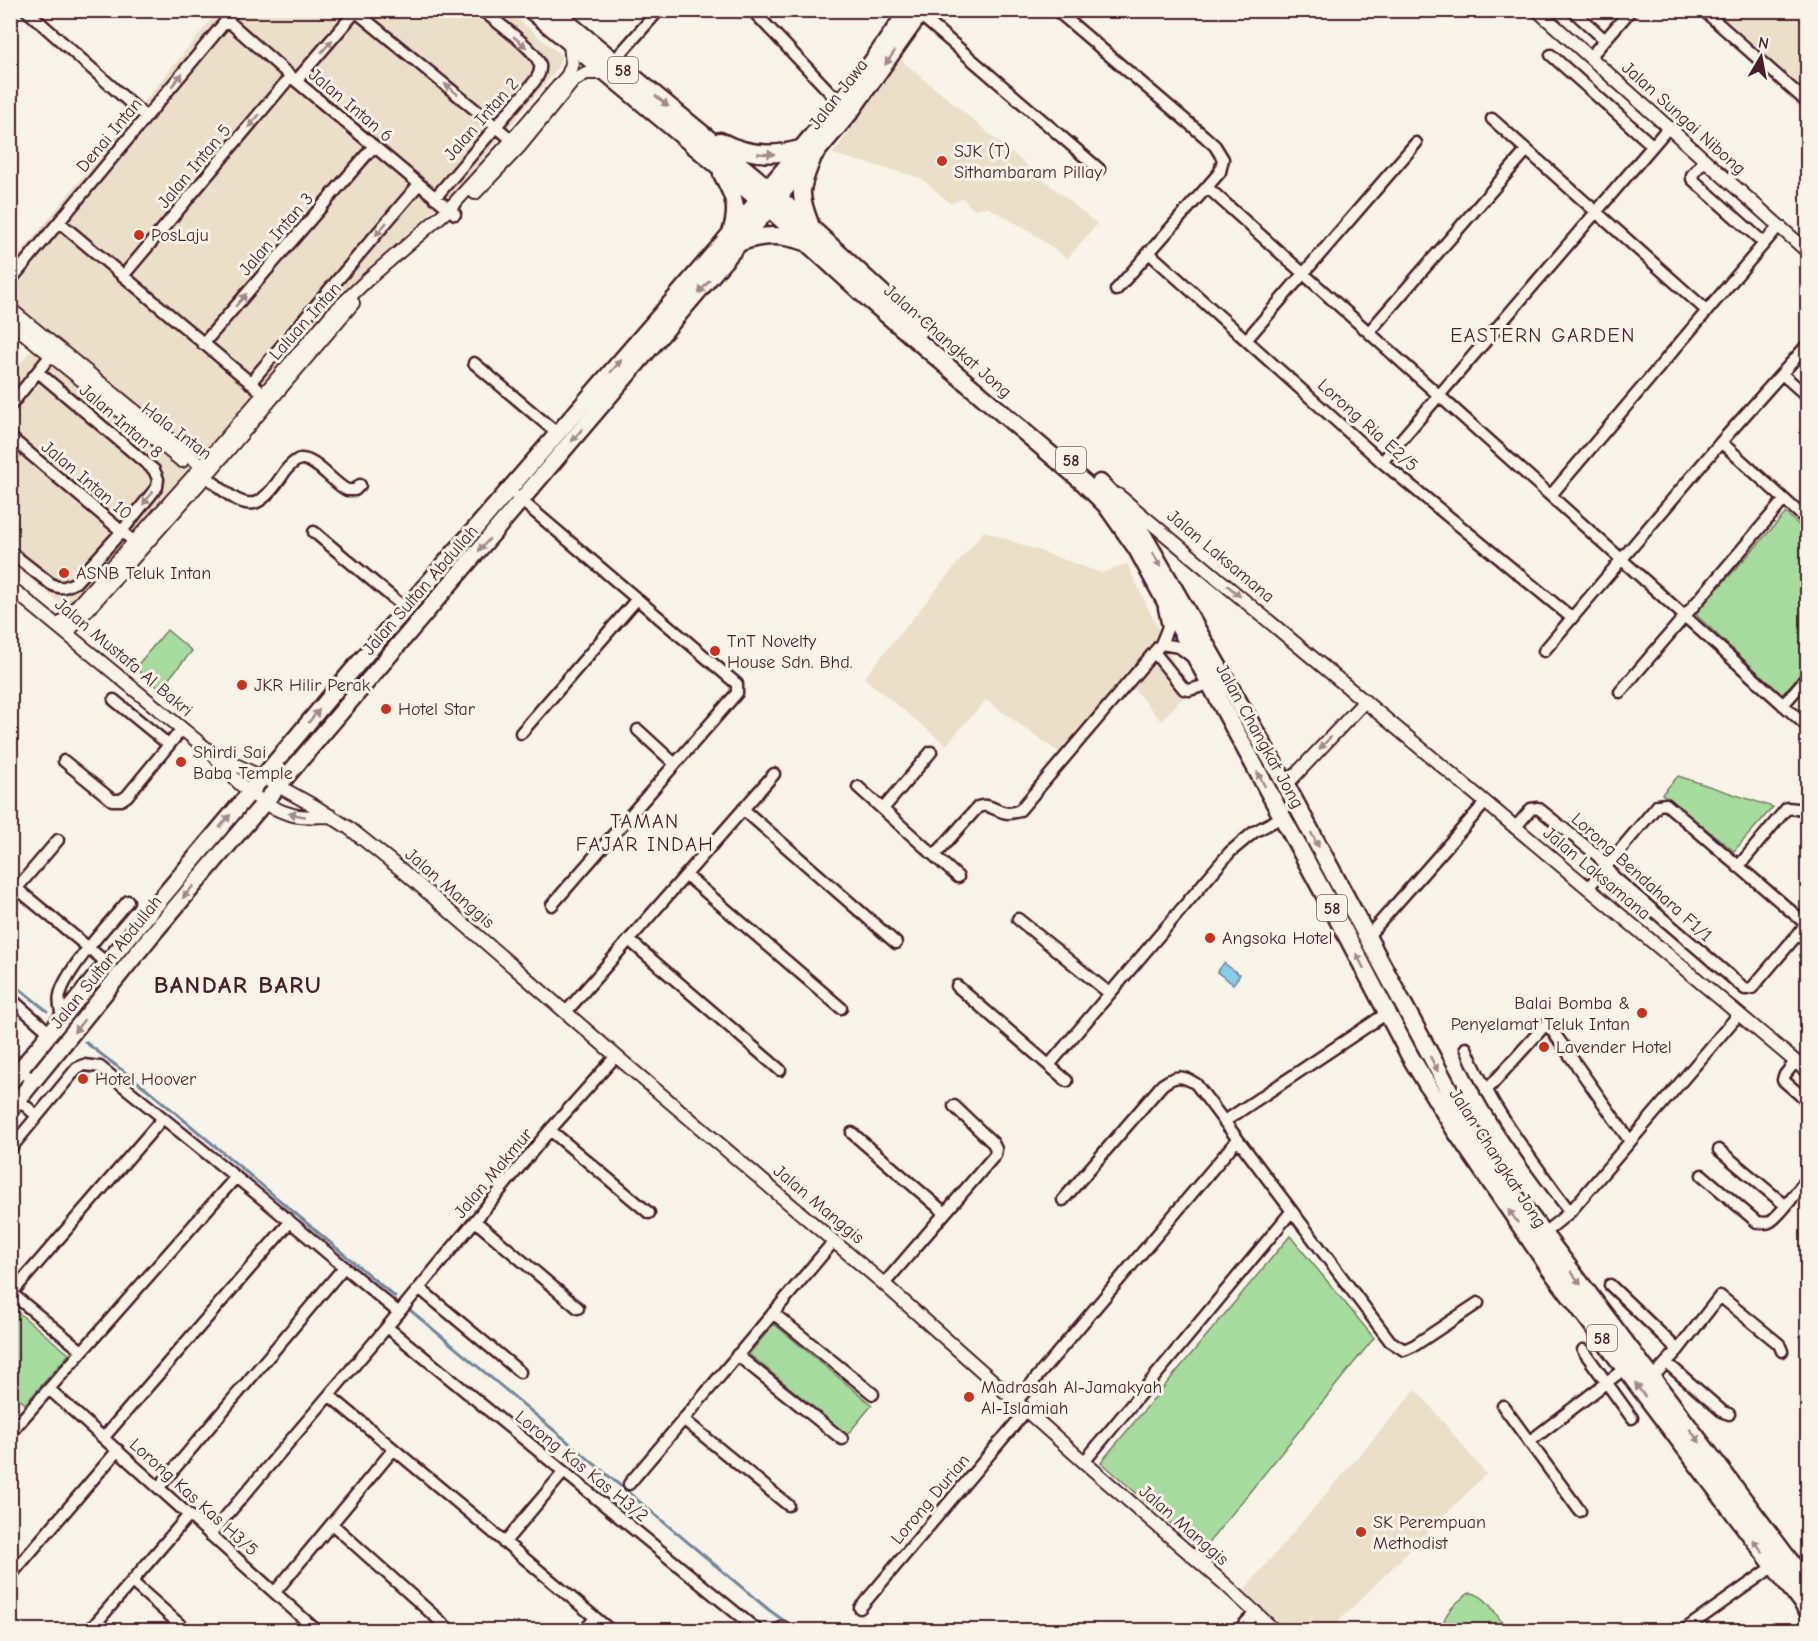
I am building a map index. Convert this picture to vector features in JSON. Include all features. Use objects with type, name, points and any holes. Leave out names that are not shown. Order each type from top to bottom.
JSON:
[{"type":"highway","name":"Jalan Changkat Jong","points":[[531,10],[570,44],[608,67],[695,128],[810,236],[1107,489],[1124,508],[1143,535],[1286,785],[1484,1155],[1624,1369],[1807,1610]]},
{"type":"highway","name":"Jalan Changkat Jong","points":[[552,10],[608,67],[718,166],[768,198]]},
{"type":"highway","points":[[695,128],[744,152],[775,155],[806,154],[801,196],[810,236],[736,237],[735,199],[718,166]]},
{"type":"highway","name":"Jalan Changkat Jong","points":[[810,236],[872,302],[1097,495],[1131,539],[1344,930],[1411,1058],[1478,1166],[1652,1379],[1804,1574]]},
{"type":"highway","points":[[1242,708],[1239,711],[1238,720],[1248,753]]},
{"type":"highway","points":[[1407,1012],[1417,1048],[1411,1058]]},
{"type":"highway","points":[[1804,1574],[1796,1585],[1807,1610]]},
{"type":"main road","name":"Jalan Jawa","points":[[768,198],[845,108],[862,74],[914,15]]},
{"type":"main road","name":"Jalan Sultan Abdullah","points":[[15,1105],[137,953],[522,500],[768,198]]},
{"type":"main road","name":"Jalan Sultan Abdullah","points":[[13,1069],[50,1033],[262,777],[509,489],[736,237]]},
{"type":"main road","points":[[103,996],[108,976],[107,963],[119,963],[137,953]]},
{"type":"street","points":[[26,10],[146,117]]},
{"type":"street","name":"Denai Intan","points":[[10,281],[235,10]]},
{"type":"street","name":"Jalan Intan 2","points":[[435,198],[538,77],[540,64],[530,51],[482,10]]},
{"type":"street","points":[[608,67],[659,10]]},
{"type":"street","points":[[752,10],[845,108]]},
{"type":"street","points":[[1056,10],[1215,146],[1223,159],[1220,172],[1116,290]]},
{"type":"street","name":"Jalan Sungai Nibong","points":[[1537,10],[1808,252]]},
{"type":"street","points":[[1572,10],[1605,40]]},
{"type":"street","points":[[1590,57],[1631,10]]},
{"type":"street","points":[[1703,10],[1808,103]]},
{"type":"street","points":[[356,11],[516,143]]},
{"type":"street","name":"Jalan Intan 5","points":[[123,276],[356,11]]},
{"type":"street","points":[[914,15],[1099,170]]},
{"type":"street","name":"Jalan Intan 6","points":[[227,20],[452,212]]},
{"type":"street","name":"Laluan Intan","points":[[516,143],[568,75],[572,64],[570,44]]},
{"type":"street","points":[[1551,55],[1653,145]]},
{"type":"street","name":"Laluan Intan","points":[[63,629],[361,294],[452,212],[574,80],[586,73],[608,67]]},
{"type":"street","points":[[1492,119],[1706,310]]},
{"type":"street","points":[[1382,462],[1668,128]]},
{"type":"street","points":[[1247,339],[1416,143]]},
{"type":"street","name":"Jalan Intan 3","points":[[203,344],[374,146]]},
{"type":"street","points":[[1369,332],[1527,150]]},
{"type":"street","points":[[1704,161],[1692,179],[1764,243]]},
{"type":"street","points":[[250,383],[419,184]]},
{"type":"street","points":[[1207,187],[1808,727]]},
{"type":"street","points":[[59,222],[267,397]]},
{"type":"street","points":[[1551,495],[1778,227]]},
{"type":"street","name":"Lorong Ria E2/5","points":[[1148,252],[1382,462],[1572,618]]},
{"type":"street","name":"Hala Intan","points":[[10,309],[54,351],[202,471]]},
{"type":"street","name":"Hala Intan","points":[[10,322],[54,351]]},
{"type":"street","points":[[1544,651],[1721,442],[1808,344]]},
{"type":"street","points":[[10,406],[54,351]]},
{"type":"street","points":[[474,363],[558,434]]},
{"type":"street","name":"Jalan Intan 8","points":[[10,552],[51,584],[58,588],[67,587],[76,582],[122,531],[157,486],[158,478],[154,470],[38,372]]},
{"type":"street","points":[[1782,374],[1808,397]]},
{"type":"street","name":"Jalan Intan 10","points":[[10,437],[138,545]]},
{"type":"street","points":[[1721,442],[1808,521]]},
{"type":"street","points":[[202,471],[240,502],[248,503],[256,503],[264,498],[289,467],[301,459],[308,460],[347,490],[354,490],[360,485]]},
{"type":"street","points":[[509,489],[737,684],[738,689],[737,693],[552,905]]},
{"type":"street","name":"Jalan Laksamana","points":[[1107,489],[1135,507],[1808,1072]]},
{"type":"street","points":[[1620,692],[1784,500]]},
{"type":"street","points":[[314,532],[406,609]]},
{"type":"street","name":"Jalan Mustafa Al Bakri","points":[[10,587],[214,754],[280,786]]},
{"type":"street","points":[[934,855],[978,807],[986,806],[1006,814],[1020,810],[1157,648],[1168,627],[1162,597]]},
{"type":"street","points":[[521,733],[637,598]]},
{"type":"street","points":[[1157,648],[1179,647],[1196,660]]},
{"type":"street","points":[[1157,648],[1184,689],[1189,690],[1210,684]]},
{"type":"street","points":[[1783,705],[1808,676]]},
{"type":"street","points":[[114,700],[169,745]]},
{"type":"street","points":[[1286,785],[1365,701]]},
{"type":"street","points":[[64,761],[112,800],[121,800],[127,796],[182,729]]},
{"type":"street","points":[[638,730],[675,764]]},
{"type":"street","points":[[883,809],[931,752]]},
{"type":"street","name":"Jalan Mustafa Al Bakri","points":[[214,754],[225,769],[266,803]]},
{"type":"street","points":[[566,1012],[774,774]]},
{"type":"street","name":"Jalan Manggis","points":[[280,786],[331,816],[403,871],[884,1284],[1274,1630]]},
{"type":"street","points":[[858,786],[958,877]]},
{"type":"street","points":[[266,803],[293,815],[331,816]]},
{"type":"street","points":[[1368,936],[1485,803]]},
{"type":"street","points":[[1588,888],[1658,805],[1666,804],[1807,923]]},
{"type":"street","name":"Lorong Bendahara F1/1","points":[[1515,828],[1531,809],[1538,808],[1598,856],[1614,877],[1745,989],[1749,990],[1807,923]]},
{"type":"street","points":[[1738,867],[1787,808],[1808,810]]},
{"type":"street","points":[[743,809],[896,943]]},
{"type":"street","points":[[1050,1064],[1240,842],[1282,817]]},
{"type":"street","points":[[58,840],[14,886],[107,963]]},
{"type":"street","points":[[686,875],[841,1008]]},
{"type":"street","points":[[62,1018],[59,1004],[64,984],[89,948],[128,901]]},
{"type":"street","points":[[1018,919],[1109,993]]},
{"type":"street","points":[[629,940],[780,1070]]},
{"type":"street","points":[[957,986],[1067,1081]]},
{"type":"street","points":[[10,998],[50,1033]]},
{"type":"street","points":[[1225,1121],[1387,1013]]},
{"type":"street","points":[[1537,1239],[1570,1212],[1739,1014]]},
{"type":"street","points":[[1486,1091],[1547,1023],[1630,1141]]},
{"type":"street","points":[[1466,1048],[1486,1091],[1514,1137],[1570,1212]]},
{"type":"street","name":"Jalan Makmur","points":[[210,1535],[399,1313],[550,1130],[616,1056]]},
{"type":"street","points":[[1795,1062],[1783,1080],[1808,1102]]},
{"type":"street","points":[[10,1149],[73,1072],[84,1065],[100,1067],[399,1313]]},
{"type":"street","points":[[13,1069],[34,1082]]},
{"type":"street","points":[[1064,1200],[1162,1085],[1172,1077],[1184,1077],[1196,1084],[1291,1212],[1390,1341],[1397,1347],[1404,1350],[1415,1346],[1478,1303]]},
{"type":"street","points":[[15,1105],[37,1116]]},
{"type":"street","points":[[884,1284],[995,1155],[996,1149],[993,1143],[954,1106]]},
{"type":"street","points":[[82,1351],[11,1294],[163,1118]]},
{"type":"street","points":[[550,1130],[650,1213]]},
{"type":"street","points":[[852,1132],[945,1213]]},
{"type":"street","points":[[1016,1402],[1237,1140]]},
{"type":"street","points":[[1719,1150],[1785,1205]]},
{"type":"street","points":[[1702,1175],[1757,1222],[1764,1224],[1771,1221],[1808,1178]]},
{"type":"street","points":[[10,1433],[236,1177]]},
{"type":"street","points":[[1084,1462],[1291,1212]]},
{"type":"street","points":[[475,1221],[578,1308]]},
{"type":"street","points":[[104,1437],[290,1222]]},
{"type":"street","points":[[629,1484],[834,1241]]},
{"type":"street","points":[[159,1487],[344,1267]]},
{"type":"street","points":[[1610,1285],[1678,1350]]},
{"type":"street","points":[[419,1288],[520,1372]]},
{"type":"street","points":[[1652,1379],[1720,1296],[1779,1344],[1782,1351]]},
{"type":"street","points":[[773,1313],[873,1394]]},
{"type":"street","name":"Lorong Kas Kas H3/2","points":[[387,1327],[757,1630]]},
{"type":"street","points":[[1583,1350],[1632,1418]]},
{"type":"street","points":[[737,1355],[842,1439]]},
{"type":"street","points":[[1667,1363],[1723,1412],[1729,1414]]},
{"type":"street","points":[[1529,1442],[1624,1369]]},
{"type":"street","name":"Lorong Kas Kas H3/5","points":[[49,1389],[316,1630]]},
{"type":"street","points":[[329,1395],[610,1630]]},
{"type":"street","points":[[1503,1406],[1580,1511]]},
{"type":"street","name":"Lorong Durian","points":[[860,1608],[1026,1411]]},
{"type":"street","points":[[683,1419],[788,1505]]},
{"type":"street","points":[[10,1576],[118,1450]]},
{"type":"street","points":[[275,1592],[393,1450]]},
{"type":"street","points":[[504,1543],[563,1473]]},
{"type":"street","points":[[90,1630],[189,1515]]},
{"type":"street","points":[[333,1524],[450,1630]]},
{"type":"street","points":[[1684,1630],[1774,1566]]},
{"type":"street","points":[[132,1582],[186,1630]]},
{"type":"street","points":[[1239,1630],[1256,1612]]},
{"type":"street","points":[[585,1630],[595,1618]]},
{"type":"street","points":[[778,1630],[783,1628],[789,1630]]},
{"type":"shaded area","points":[[218,11],[508,11],[561,55],[559,66],[547,82],[453,193],[353,282],[67,609],[11,564],[11,374],[48,330],[11,299],[11,265]]},
{"type":"shaded area","points":[[1714,11],[1807,11],[1807,94]]},
{"type":"shaded area","name":"SJK (T) Sithambaram Pillay","points":[[900,59],[1097,224],[1067,259],[1030,231],[987,207],[973,209],[963,198],[951,204],[921,178],[833,154]]},
{"type":"shaded area","points":[[984,531],[1101,573],[1127,564],[1188,692],[1161,721],[1131,685],[1065,757],[986,700],[946,745],[864,678]]},
{"type":"shaded area","name":"SK Perempuan Methodist","points":[[1416,1389],[1486,1474],[1330,1630],[1287,1630],[1243,1591]]},
{"type":"green space","points":[[1786,513],[1807,533],[1808,665],[1782,695],[1695,614]]},
{"type":"green space","points":[[167,630],[192,651],[160,689],[135,668]]},
{"type":"green space","points":[[1678,776],[1773,807],[1734,851],[1662,794]]},
{"type":"green space","points":[[1290,1236],[1374,1338],[1202,1551],[1101,1462]]},
{"type":"green space","points":[[10,1306],[69,1354],[25,1404],[11,1391]]},
{"type":"green space","points":[[774,1324],[872,1405],[847,1435],[749,1354]]},
{"type":"green space","points":[[1469,1593],[1486,1601],[1507,1630],[1442,1630],[1451,1609]]},
{"type":"water","points":[[1224,963],[1240,975],[1233,984],[1217,972]]},
{"type":"waterway","points":[[10,981],[47,1011]]},
{"type":"waterway","points":[[85,1042],[147,1089],[395,1297]]},
{"type":"waterway","points":[[410,1310],[769,1610],[797,1630]]},
{"type":"place","name":"SJK (T) Sithambaram Pillay","points":[[942,161]]},
{"type":"place","name":"PosLaju","points":[[139,235]]},
{"type":"place","name":"ASNB Teluk Intan","points":[[64,573]]},
{"type":"place","name":"TnT Novelty House Sdn. Bhd.","points":[[715,651]]},
{"type":"place","name":"JKR Hilir Perak","points":[[242,685]]},
{"type":"place","name":"Hotel Star","points":[[386,709]]},
{"type":"place","name":"Shirdi Sai Baba Temple","points":[[181,762]]},
{"type":"place","name":"Angsoka Hotel","points":[[1210,938]]},
{"type":"place","name":"Balai Bomba & Penyelamat Teluk Intan","points":[[1642,1013]]},
{"type":"place","name":"Lavender Hotel","points":[[1544,1047]]},
{"type":"place","name":"Hotel Hoover","points":[[83,1079]]},
{"type":"place","name":"Madrasah Al-Jamakyah Al-Islamiah","points":[[969,1397]]},
{"type":"place","name":"SK Perempuan Methodist","points":[[1361,1532]]},
{"type":"district","name":"EASTERN GARDEN","points":[[1543,335]]},
{"type":"district","name":"TAMAN FAJAR INDAH","points":[[645,832]]},
{"type":"district","name":"BANDAR BARU","points":[[238,985]]}]
